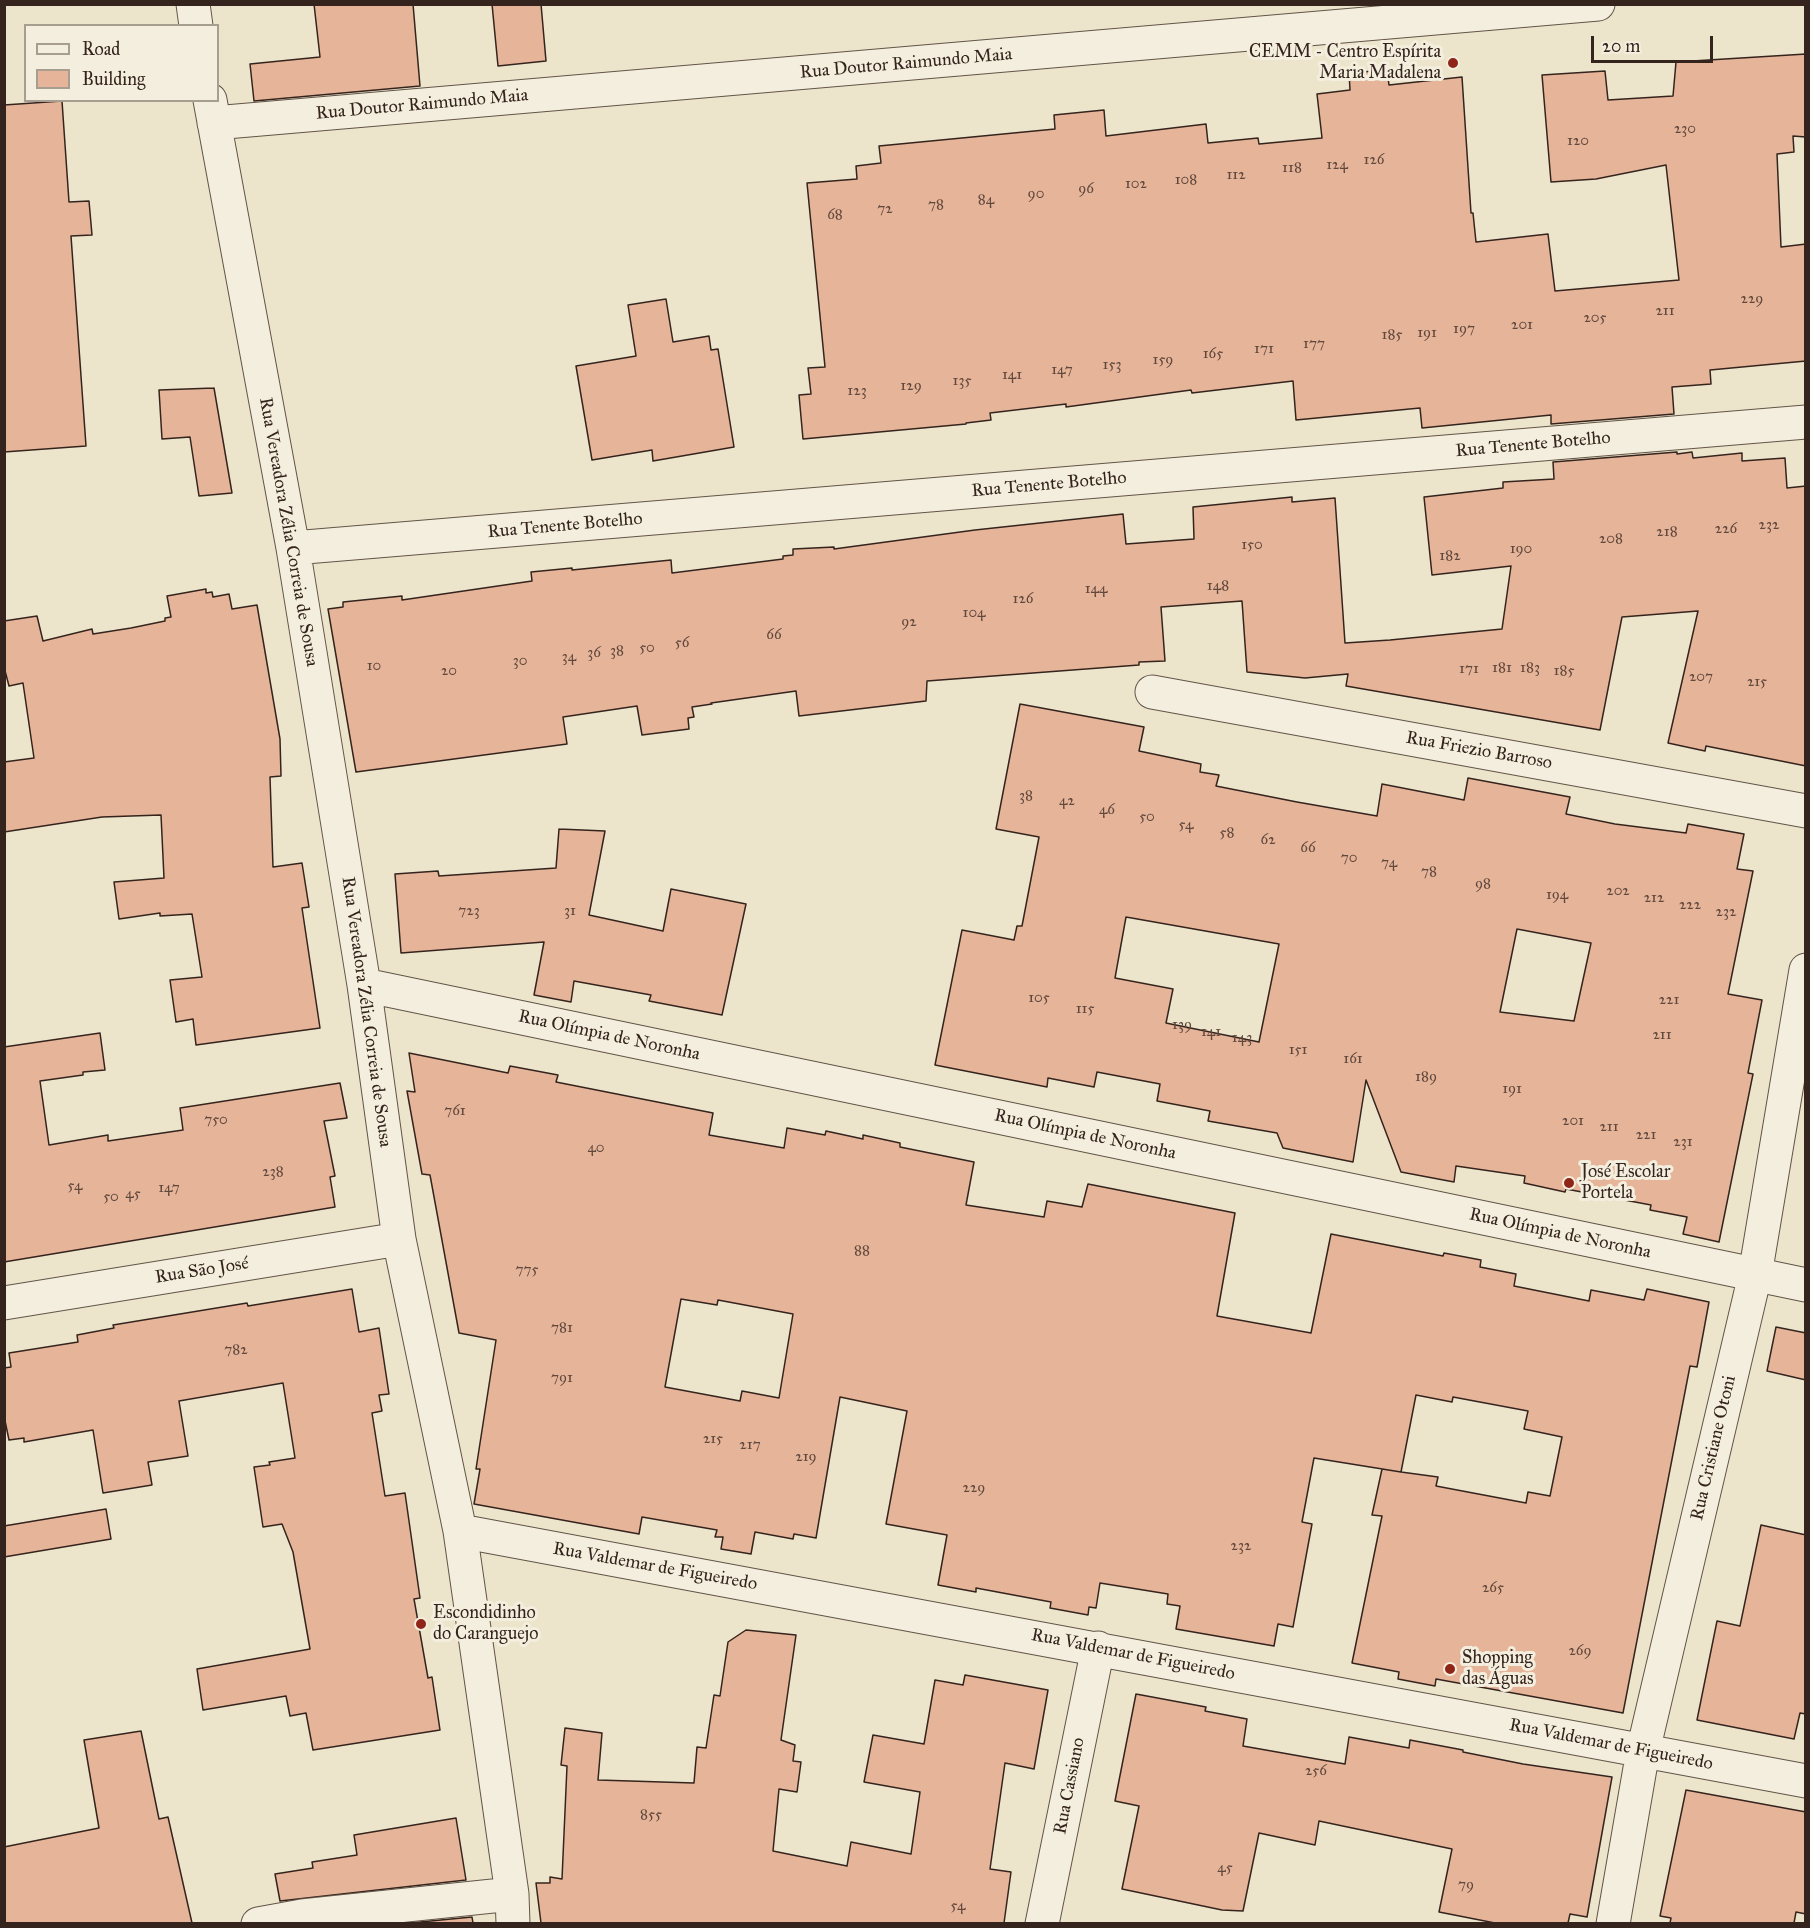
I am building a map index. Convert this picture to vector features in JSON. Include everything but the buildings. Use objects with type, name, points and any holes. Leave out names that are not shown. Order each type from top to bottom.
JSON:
[{"type":"street","points":[[193,4],[196,24]]},
{"type":"street","name":"Rua Doutor Raimundo Maia","points":[[212,112],[1598,4]]},
{"type":"street","name":"Rua Vereadora Zélia Correia de Sousa","points":[[212,112],[293,548],[364,985],[399,1239],[460,1531],[513,1909]]},
{"type":"street","name":"Rua Tenente Botelho","points":[[293,548],[1806,423]]},
{"type":"street","name":"Rua Friezio Barroso","points":[[1152,692],[1806,811]]},
{"type":"street","name":"Rua Cristiane Otoni","points":[[1613,1923],[1643,1751],[1755,1275],[1806,970]]},
{"type":"street","name":"Rua Olímpia de Noronha","points":[[364,985],[1806,1285]]},
{"type":"street","name":"Rua São José","points":[[4,1303],[399,1239]]},
{"type":"street","name":"Rua Valdemar de Figueiredo","points":[[460,1531],[1806,1781]]},
{"type":"street","name":"Rua Cassiano","points":[[1042,1923],[1098,1648]]},
{"type":"street","points":[[258,1923],[302,1916],[513,1909]]},
{"type":"place","name":"CEMM - Centro Espírita Maria Madalena","points":[[1453,63]]},
{"type":"place","name":"José Escolar Portela","points":[[1569,1183]]},
{"type":"place","name":"Escondidinho do Caranguejo","points":[[421,1624]]},
{"type":"place","name":"Shopping das Águas","points":[[1450,1669]]}]
